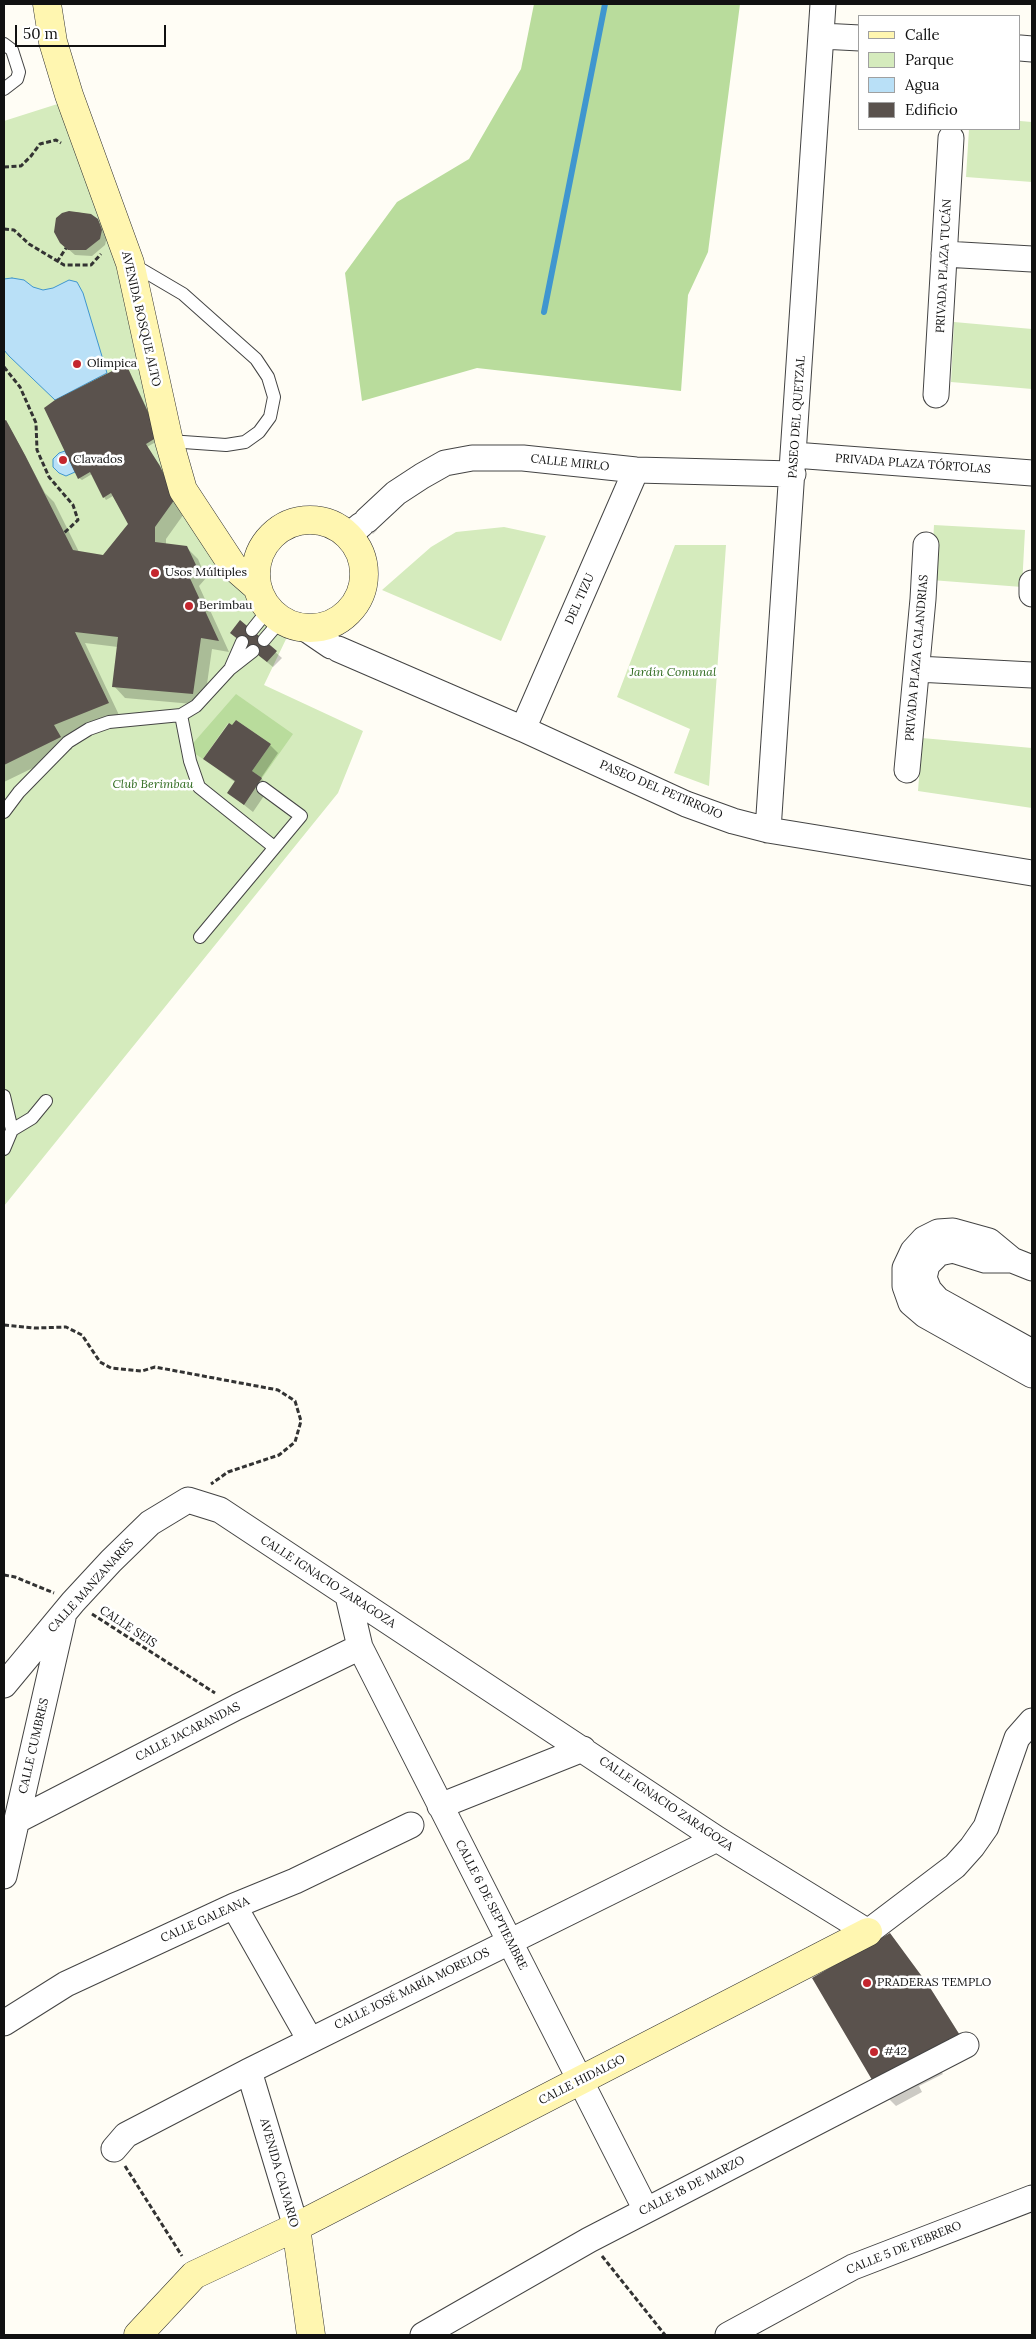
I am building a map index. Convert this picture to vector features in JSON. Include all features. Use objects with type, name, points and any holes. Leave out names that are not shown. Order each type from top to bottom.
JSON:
[{"type":"street","name":"AVENIDA BOSQUE ALTO","points":[[47,4],[53,42],[69,95],[130,262],[169,441],[183,490],[233,566],[264,618]]},
{"type":"street","name":"PASEO DEL QUETZAL","points":[[768,830],[794,465],[823,4]]},
{"type":"street","points":[[820,36],[858,38]]},
{"type":"street","name":"PRIVADA PLAZA TUCÁN","points":[[936,395],[951,138]]},
{"type":"street","points":[[944,254],[1032,258]]},
{"type":"street","name":"CALLE MIRLO","points":[[359,527],[396,493],[422,476],[445,463],[472,458],[523,458],[636,470],[794,465]]},
{"type":"street","name":"PRIVADA PLAZA TÓRTOLAS","points":[[794,465],[1032,473]]},
{"type":"street","name":"DEL TIZU","points":[[523,729],[636,470]]},
{"type":"street","points":[[318,519],[359,527],[360,552],[365,573],[361,593],[347,614],[326,626],[306,629],[264,618],[256,566],[263,546],[277,530],[297,521],[318,519]]},
{"type":"street","name":"PRIVADA PLAZA CALANDRIAS","points":[[906,770],[917,669],[926,545]]},
{"type":"street","points":[[1032,583],[1032,594]]},
{"type":"street","name":"PASEO DEL PETIRROJO","points":[[306,629],[335,648],[523,729],[686,804],[733,821],[768,830],[1032,873]]},
{"type":"street","points":[[917,669],[1032,675]]},
{"type":"street","points":[[1022,1264],[989,1241],[953,1231],[938,1232],[924,1239],[913,1251],[905,1268],[905,1286],[912,1303],[925,1315],[1032,1375]]},
{"type":"street","points":[[1022,1264],[985,1260],[952,1250],[939,1253],[927,1265],[924,1278],[928,1290],[938,1300],[1032,1352]]},
{"type":"street","name":"CALLE IGNACIO ZARAGOZA","points":[[188,1500],[220,1510],[348,1596],[584,1749],[717,1839],[868,1932]]},
{"type":"street","name":"CALLE MANZANARES","points":[[4,1685],[68,1608],[150,1523],[188,1500]]},
{"type":"street","name":"CALLE 6 DE SEPTIEMBRE","points":[[348,1596],[360,1647],[646,2210]]},
{"type":"street","name":"CALLE CUMBRES","points":[[4,1876],[68,1608]]},
{"type":"street","name":"CALLE JACARANDAS","points":[[18,1820],[236,1707],[360,1647]]},
{"type":"street","points":[[868,1932],[955,1866],[972,1847],[986,1827],[1018,1738],[1032,1721]]},
{"type":"street","points":[[440,1806],[584,1749]]},
{"type":"street","name":"CALLE GALEANA","points":[[4,2024],[66,1984],[234,1906],[295,1881],[410,1826]]},
{"type":"street","name":"CALLE JOSÉ MARÍA MORELOS","points":[[114,2149],[126,2136],[249,2071],[717,1839]]},
{"type":"street","points":[[234,1906],[310,2040]]},
{"type":"street","name":"CALLE HIDALGO","points":[[194,2275],[296,2227],[868,1932]]},
{"type":"street","name":"CALLE 18 DE MARZO","points":[[422,2335],[589,2240],[966,2045]]},
{"type":"street","name":"AVENIDA CALVARIO","points":[[249,2071],[296,2227],[311,2335]]},
{"type":"street","name":"CALLE 5 DE FEBRERO","points":[[728,2335],[853,2267],[1032,2198]]},
{"type":"street","points":[[138,2335],[194,2275]]},
{"type":"lane","points":[[4,44],[12,50],[19,72],[17,79],[4,90]]},
{"type":"lane","points":[[130,262],[183,294],[256,359],[268,377],[274,397],[270,417],[259,432],[244,442],[226,446],[169,441]]},
{"type":"lane","points":[[230,669],[242,642]]},
{"type":"lane","points":[[4,812],[19,792],[68,742],[89,730],[109,722],[181,715],[196,706],[210,694],[230,669],[253,651]]},
{"type":"lane","points":[[181,715],[190,761],[199,787],[274,847]]},
{"type":"lane","points":[[200,937],[301,816],[263,788]]},
{"type":"lane","points":[[4,1096],[12,1130],[4,1149]]},
{"type":"lane","points":[[12,1130],[32,1118],[46,1101]]},
{"type":"path","points":[[4,167],[20,166],[40,144],[56,140],[63,144]]},
{"type":"path","points":[[4,228],[14,230],[29,244],[64,265],[91,265],[101,254],[103,248]]},
{"type":"path","points":[[57,262],[66,248]]},
{"type":"path","points":[[4,367],[20,387],[36,423],[37,450],[49,477],[73,505],[78,520],[64,533]]},
{"type":"path","points":[[4,1325],[35,1328],[66,1327],[82,1335],[100,1362],[111,1368],[142,1371],[156,1367],[278,1390],[295,1401],[301,1421],[295,1442],[279,1455],[228,1472],[188,1500]]},
{"type":"path","name":"CALLE SEIS","points":[[4,1575],[15,1576],[236,1707]]},
{"type":"path","points":[[114,2149],[194,2275]]},
{"type":"path","points":[[589,2240],[665,2335]]},
{"type":"green space","points":[[534,4],[740,4],[708,252],[688,295],[681,391],[477,368],[362,401],[345,273],[397,202],[469,159],[521,69]]},
{"type":"green space","name":"Club Berimbau","points":[[70,100],[163,434],[241,586],[260,617],[288,635],[264,685],[363,731],[338,793],[4,1206],[4,121]]},
{"type":"green space","points":[[1021,121],[1032,122],[1032,182],[966,177],[969,130],[1021,130]]},
{"type":"green space","points":[[954,322],[1032,329],[1032,389],[951,382]]},
{"type":"green space","points":[[934,525],[1025,530],[1022,587],[931,580]]},
{"type":"green space","points":[[504,527],[546,536],[501,641],[382,590],[431,547],[456,532]]},
{"type":"green space","name":"Jardín Comunal","points":[[675,545],[726,545],[709,786],[674,773],[690,729],[617,697]]},
{"type":"green space","points":[[236,694],[293,734],[262,778],[252,771],[271,744],[236,720],[232,725],[228,723],[203,759],[188,749]]},
{"type":"green space","points":[[922,738],[1032,748],[1032,808],[918,791]]},
{"type":"water","points":[[4,279],[24,280],[33,287],[43,290],[53,288],[69,280],[77,282],[83,293],[107,373],[55,400],[9,356],[4,350]]},
{"type":"water","points":[[65,451],[75,472],[66,476],[59,473],[53,467],[53,459],[59,453]]},
{"type":"building","points":[[69,211],[91,214],[98,219],[102,230],[100,239],[86,250],[68,250],[60,243],[54,232],[56,218],[62,213]]},
{"type":"building","points":[[126,364],[159,436],[146,444],[160,466],[175,499],[155,527],[155,542],[187,546],[196,565],[188,574],[219,641],[201,638],[193,694],[112,687],[118,637],[75,632],[109,703],[54,725],[61,737],[4,765],[4,421],[6,420],[25,455],[73,550],[103,555],[128,524],[111,493],[103,498],[90,472],[78,479],[44,408],[55,400]]},
{"type":"building","points":[[240,620],[277,651],[267,662],[230,633]]},
{"type":"building","points":[[236,720],[271,744],[252,771],[262,778],[244,805],[227,793],[235,781],[203,759],[229,723],[232,725]]},
{"type":"building","points":[[890,1933],[929,1986],[966,2045],[878,2090],[812,1978]]},
{"type":"waterway","points":[[544,312],[605,4]]},
{"type":"place","name":"Olimpica","points":[[77,364]]},
{"type":"place","name":"Clavados","points":[[63,460]]},
{"type":"place","name":"Usos Múltiples","points":[[155,573]]},
{"type":"place","name":"Berimbau","points":[[189,606]]},
{"type":"place","name":"PRADERAS TEMPLO","points":[[867,1983]]},
{"type":"place","name":"#42","points":[[874,2052]]}]
